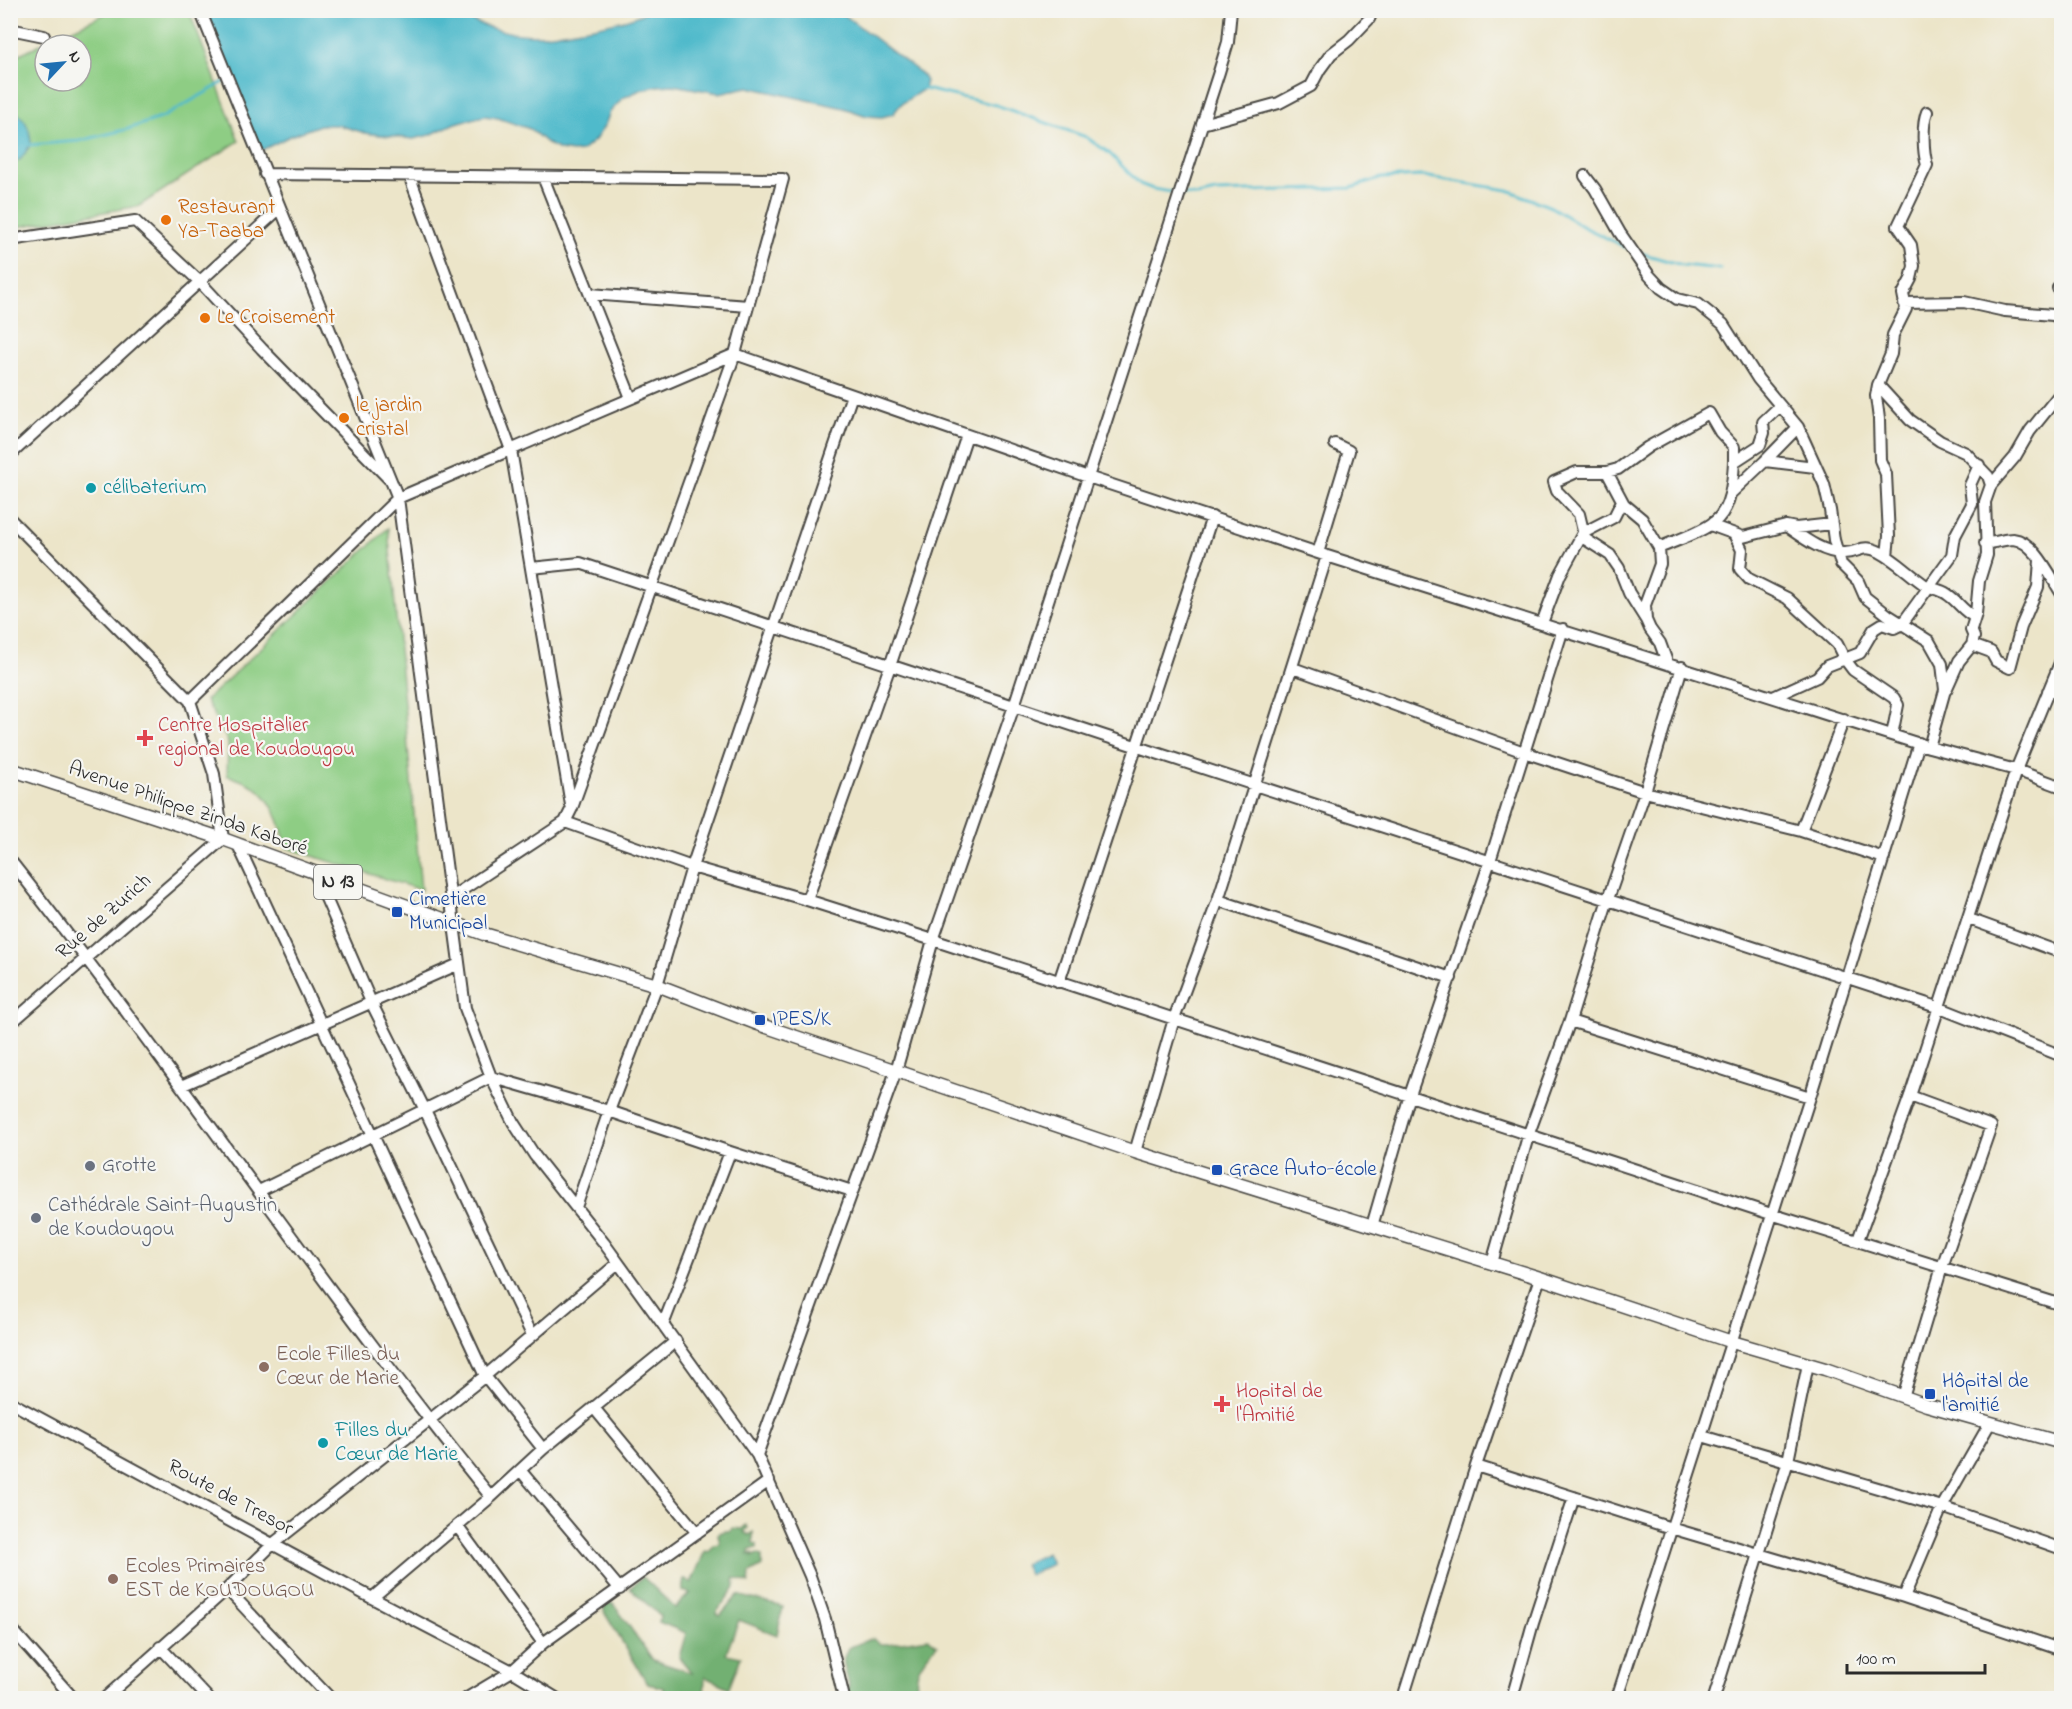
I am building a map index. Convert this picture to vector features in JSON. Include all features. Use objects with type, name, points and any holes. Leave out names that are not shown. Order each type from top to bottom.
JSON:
[{"type":"main road","name":"Avenue Philippe Zinda Kaboré","points":[[10,769],[223,839],[454,923]]},
{"type":"main road","name":"N 13","points":[[454,923],[657,985],[758,1024],[1136,1152],[1540,1278],[1903,1397],[2061,1443]]},
{"type":"street","points":[[200,10],[398,498],[465,1008],[491,1077],[513,1122],[535,1156],[618,1263],[758,1455],[810,1576],[825,1619],[844,1698]]},
{"type":"street","points":[[758,1455],[896,1071],[933,940],[1014,706],[1228,42],[1231,10]]},
{"type":"street","points":[[1202,124],[1279,103],[1311,86],[1331,54],[1349,40],[1369,19],[1373,10]]},
{"type":"street","points":[[10,29],[33,34]]},
{"type":"street","points":[[1887,556],[1886,474],[1880,460],[1876,396],[1878,385],[1891,354],[1893,335],[1905,309],[1903,294],[1911,279],[1914,266],[1911,245],[1898,226],[1927,165],[1924,120],[1927,112]]},
{"type":"street","points":[[265,174],[783,179],[735,354],[572,808],[565,822],[450,898]]},
{"type":"street","points":[[409,175],[511,450],[572,808]]},
{"type":"street","points":[[1585,176],[1649,275],[1661,288],[1677,299],[1698,304],[1723,324],[1758,379],[1798,427],[1824,484],[1834,540],[1841,564],[1858,581],[1865,597],[1929,640],[1942,664],[1945,690]]},
{"type":"street","points":[[543,177],[631,398]]},
{"type":"street","points":[[10,455],[279,209]]},
{"type":"street","points":[[10,240],[135,221],[200,282],[392,483]]},
{"type":"street","points":[[2061,283],[2058,288],[2061,298]]},
{"type":"street","points":[[590,294],[748,306]]},
{"type":"street","points":[[1904,303],[1964,302],[2005,311],[2053,315],[2061,319]]},
{"type":"street","points":[[190,701],[398,498],[735,354],[1088,477],[1323,555],[1924,745],[2016,770],[2061,787]]},
{"type":"street","points":[[1878,385],[1910,420],[1940,441],[1966,453],[1988,476],[1991,485]]},
{"type":"street","points":[[1617,1698],[1884,858],[1945,690],[1959,661],[1972,645],[1974,637],[1971,630],[1986,555],[1985,502],[1991,485],[2015,457],[2030,431],[2059,395],[2061,388]]},
{"type":"street","points":[[576,1207],[609,1111],[657,985],[692,867],[852,396]]},
{"type":"street","points":[[1734,462],[1760,445],[1764,433],[1763,422],[1780,406]]},
{"type":"street","points":[[1659,548],[1710,525],[1716,521],[1725,508],[1732,486],[1734,447],[1720,432],[1708,413],[1648,447],[1618,469],[1577,472],[1554,482],[1557,491],[1578,514],[1585,539],[1610,555],[1619,568],[1629,593],[1660,643],[1666,663]]},
{"type":"street","points":[[1729,494],[1798,427]]},
{"type":"street","points":[[807,900],[890,666],[968,435]]},
{"type":"street","points":[[1136,1152],[1174,1019],[1218,900],[1293,668],[1349,451],[1335,444]]},
{"type":"street","points":[[1765,461],[1815,467]]},
{"type":"street","points":[[1773,697],[1817,677],[1827,666],[1860,653],[1874,629],[1882,624],[1894,628],[1902,624],[1952,555],[1955,536],[1972,504],[1970,485],[1979,465]]},
{"type":"street","points":[[1607,471],[1624,504],[1642,519],[1659,548],[1660,564],[1646,605],[1646,620]]},
{"type":"street","points":[[1542,623],[1560,574],[1583,534],[1614,517],[1622,501]]},
{"type":"street","points":[[1059,982],[1212,517]]},
{"type":"street","points":[[10,519],[190,701],[214,774],[223,839]]},
{"type":"street","points":[[1710,525],[1743,537],[1786,526],[1796,528],[1832,524]]},
{"type":"street","points":[[1786,526],[1828,550],[1847,553],[1865,547],[1887,556],[1897,561],[1928,587],[1945,592],[1959,603],[1965,612],[1975,617]]},
{"type":"street","points":[[1734,534],[1742,550],[1740,569],[1749,579],[1787,598],[1837,644],[1853,670],[1893,698],[1899,705],[1892,735]]},
{"type":"street","points":[[1985,543],[2012,539],[2030,548],[2061,594]]},
{"type":"street","points":[[1972,645],[1991,652],[1996,661],[2010,668],[2021,627],[2038,587],[2040,560]]},
{"type":"street","points":[[531,568],[580,563],[1847,977],[1940,1008],[2061,1056]]},
{"type":"street","points":[[1372,1226],[1410,1095],[1490,861],[1563,629]]},
{"type":"street","points":[[1858,1240],[1940,1008],[2016,770],[2061,657]]},
{"type":"street","points":[[1293,668],[1524,752],[1645,792],[1801,831],[1884,858]]},
{"type":"street","points":[[1492,1263],[1529,1133],[1570,1021],[1608,899],[1645,792],[1682,668]]},
{"type":"street","points":[[2049,691],[2061,693]]},
{"type":"street","points":[[1801,831],[1844,719]]},
{"type":"street","points":[[565,822],[692,867],[933,940],[1771,1214],[2061,1305]]},
{"type":"street","name":"Rue de Zurich","points":[[12,1019],[88,958],[223,839]]},
{"type":"street","points":[[238,845],[485,1376],[543,1449]]},
{"type":"street","points":[[10,860],[88,958],[429,1420],[491,1497]]},
{"type":"street","points":[[315,873],[371,1002],[532,1335]]},
{"type":"street","points":[[1218,900],[1451,978]]},
{"type":"street","points":[[1969,920],[2061,953]]},
{"type":"street","points":[[181,1086],[459,964]]},
{"type":"street","points":[[1570,1021],[1809,1097]]},
{"type":"street","points":[[259,1191],[491,1077],[609,1111],[852,1191]]},
{"type":"street","points":[[1903,1397],[1942,1267],[1991,1126],[1910,1096]]},
{"type":"street","points":[[663,1325],[730,1152]]},
{"type":"street","points":[[105,1698],[227,1589],[274,1543],[485,1376],[618,1263]]},
{"type":"street","points":[[1403,1698],[1476,1466],[1540,1278]]},
{"type":"street","points":[[372,1598],[491,1497],[543,1449],[676,1341]]},
{"type":"street","points":[[1714,1698],[1788,1461],[1808,1364]]},
{"type":"street","name":"Route de Tresor","points":[[10,1402],[512,1671],[558,1698]]},
{"type":"street","points":[[594,1408],[697,1533]]},
{"type":"street","points":[[1904,1597],[1942,1507],[1990,1423]]},
{"type":"street","points":[[1702,1436],[1942,1507],[2061,1549]]},
{"type":"street","points":[[1476,1466],[1671,1528],[1904,1597],[2061,1650]]},
{"type":"street","points":[[520,1470],[620,1588]]},
{"type":"street","points":[[467,1698],[512,1671],[543,1643],[769,1481]]},
{"type":"street","points":[[1512,1698],[1533,1623],[1574,1497]]},
{"type":"street","points":[[457,1526],[543,1643]]},
{"type":"street","points":[[227,1589],[330,1698]]},
{"type":"street","points":[[10,1627],[73,1698]]},
{"type":"street","points":[[160,1647],[208,1698]]},
{"type":"green space","points":[[111,11],[189,11],[239,141],[139,206],[11,228],[11,58],[33,48],[33,93],[93,93],[93,33],[64,33]]},
{"type":"green space","points":[[388,528],[421,890],[287,848],[276,814],[266,798],[250,784],[227,775],[228,742],[206,700]]},
{"type":"green space","points":[[746,1525],[748,1528],[744,1532],[749,1535],[753,1532],[753,1543],[757,1544],[757,1548],[750,1550],[748,1555],[753,1553],[752,1557],[757,1554],[762,1556],[762,1566],[750,1573],[749,1583],[734,1578],[735,1587],[716,1613],[720,1616],[738,1595],[783,1607],[777,1635],[739,1620],[726,1654],[741,1657],[729,1688],[705,1677],[704,1698],[664,1698],[664,1688],[648,1684],[604,1612],[605,1604],[613,1603],[653,1660],[692,1673],[679,1657],[686,1633],[659,1622],[660,1616],[630,1588],[643,1577],[675,1608],[690,1593],[682,1591],[684,1579],[691,1583],[705,1551],[709,1552],[714,1545],[720,1544],[718,1534],[731,1531],[732,1528],[742,1529]]},
{"type":"green space","points":[[872,1638],[880,1644],[888,1644],[928,1638],[937,1645],[920,1666],[916,1678],[919,1691],[925,1698],[845,1698],[849,1685],[843,1660],[848,1648]]},
{"type":"water","points":[[200,11],[453,11],[488,27],[514,33],[539,35],[614,23],[647,11],[839,11],[914,68],[926,81],[924,89],[901,104],[893,114],[882,117],[867,116],[844,108],[748,87],[719,93],[673,85],[657,86],[640,90],[623,98],[610,112],[595,140],[582,151],[560,150],[548,144],[530,129],[485,116],[455,123],[430,135],[413,139],[365,133],[338,125],[320,125],[290,136],[256,153]]},
{"type":"water","points":[[11,108],[26,123],[31,144],[21,159],[11,164]]},
{"type":"water","points":[[1047,1553],[1052,1564],[1029,1575],[1024,1564]]},
{"type":"waterway","points":[[29,145],[79,141],[128,129],[163,117],[224,82]]},
{"type":"waterway","points":[[920,88],[996,105],[1086,137],[1109,153],[1140,184],[1153,189],[1197,196],[1216,192],[1351,188],[1382,178],[1422,176],[1508,190],[1551,207],[1584,227],[1625,247]]},
{"type":"waterway","points":[[1637,252],[1682,265],[1720,269]]},
{"type":"place","name":"Restaurant Ya-Taaba","points":[[166,220]]},
{"type":"place","name":"Le Croisement","points":[[205,318]]},
{"type":"place","name":"le jardin cristal","points":[[344,418]]},
{"type":"place","name":"célibaterium","points":[[91,488]]},
{"type":"place","name":"Centre Hospitalier regional de Koudougou","points":[[145,738]]},
{"type":"place","name":"Cimetière Municipal","points":[[397,912]]},
{"type":"place","name":"IPES/K","points":[[760,1020]]},
{"type":"place","name":"Grotte","points":[[90,1166]]},
{"type":"place","name":"Grace Auto-école","points":[[1217,1170]]},
{"type":"place","name":"Cathédrale Saint-Augustin de Koudougou","points":[[36,1218]]},
{"type":"place","name":"Ecole Filles du Cœur de Marie","points":[[264,1367]]},
{"type":"place","name":"Hôpital de l'amitié","points":[[1930,1394]]},
{"type":"place","name":"Hopital de l'Amitié","points":[[1222,1404]]},
{"type":"place","name":"Filles du Cœur de Marie","points":[[323,1443]]},
{"type":"place","name":"Ecoles Primaires EST de KOUDOUGOU","points":[[113,1579]]}]
